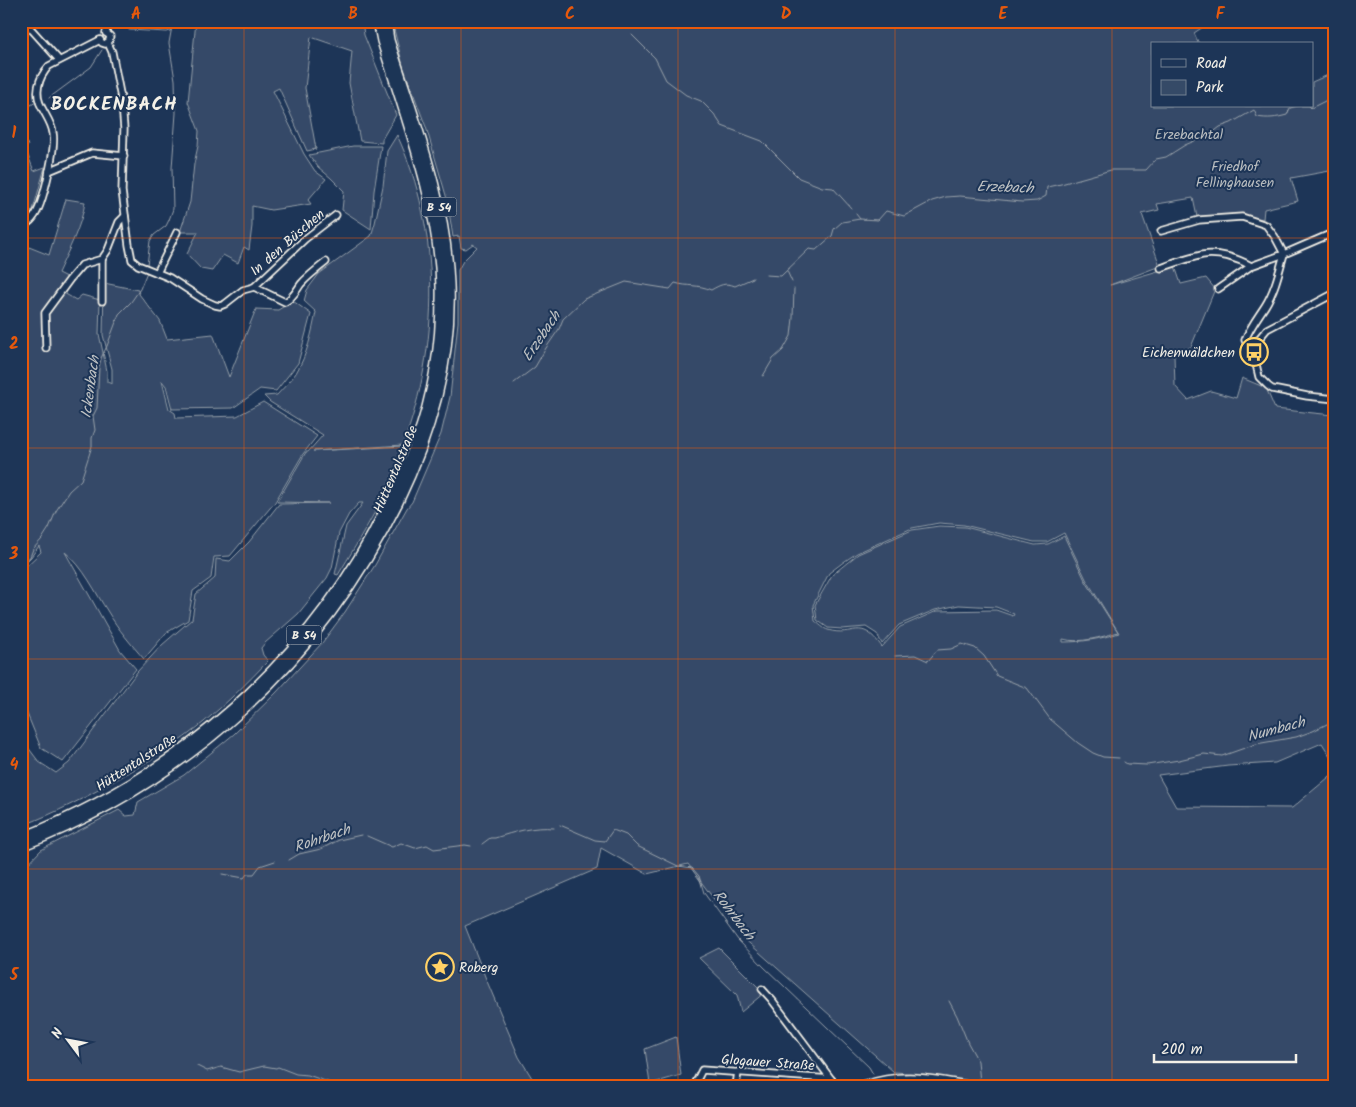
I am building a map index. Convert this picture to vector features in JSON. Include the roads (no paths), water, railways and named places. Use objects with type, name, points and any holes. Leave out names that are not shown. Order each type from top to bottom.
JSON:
[{"type":"highway","name":"Hüttentalstraße","points":[[95,808],[167,761],[220,720],[278,666],[316,621],[363,552],[401,478],[417,440],[429,397],[438,349],[441,284],[437,241],[419,162],[382,41],[378,21]]},
{"type":"highway","name":"Hüttentalstraße","points":[[95,808],[130,793],[171,767],[224,726],[283,671],[322,625],[370,555],[408,481],[424,442],[446,350],[449,284],[445,241],[437,199],[386,21]]},
{"type":"highway","name":"B 54","points":[[21,846],[34,837],[95,808]]},
{"type":"highway","name":"B 54","points":[[21,838],[34,837]]},
{"type":"main road","points":[[864,1086],[889,1079],[910,1077],[940,1080],[969,1086]]},
{"type":"street","points":[[24,21],[59,60]]},
{"type":"street","points":[[106,33],[108,21]]},
{"type":"street","points":[[21,228],[33,218],[38,209],[49,171],[54,143],[54,134],[40,106],[38,86],[43,72],[59,60],[100,40],[101,35],[106,33]]},
{"type":"street","points":[[106,33],[110,36],[108,43],[112,52],[122,104],[124,129],[122,192],[128,246],[132,260],[138,266],[157,273],[177,232]]},
{"type":"street","points":[[100,40],[103,44],[108,43]]},
{"type":"street","points":[[49,171],[92,153],[124,156]]},
{"type":"street","name":"In den Büschen","points":[[157,273],[170,278],[202,299],[220,306],[243,290],[254,287],[305,238],[336,215]]},
{"type":"street","points":[[102,301],[102,259],[108,250],[119,222],[125,216]]},
{"type":"street","points":[[1161,231],[1199,220],[1242,216],[1266,225],[1284,254],[1276,285],[1245,340],[1248,347],[1252,347]]},
{"type":"street","points":[[1218,289],[1251,266],[1335,232]]},
{"type":"street","points":[[1161,268],[1204,254],[1241,260],[1251,266]]},
{"type":"street","points":[[46,348],[45,313],[82,265],[102,259]]},
{"type":"street","points":[[254,287],[285,302],[291,299],[312,273],[326,262]]},
{"type":"street","points":[[1252,347],[1267,330],[1335,293]]},
{"type":"street","points":[[1252,347],[1259,377],[1268,386],[1307,396],[1335,399]]},
{"type":"street","points":[[762,989],[838,1086]]},
{"type":"street","name":"Glogauer Straße","points":[[694,1086],[702,1070],[831,1079]]},
{"type":"street","points":[[736,1086],[738,1072]]},
{"type":"waterway","name":"Ickenbach","points":[[147,265],[150,241],[154,235],[166,226],[173,209],[172,168],[176,113],[175,80],[169,43],[173,21]]},
{"type":"waterway","points":[[129,30],[170,31]]},
{"type":"waterway","points":[[632,35],[655,58],[666,80],[686,95],[701,101],[714,114],[722,126],[762,141],[799,178],[822,187],[833,188],[851,208]]},
{"type":"waterway","points":[[49,98],[91,67],[102,50]]},
{"type":"waterway","name":"Erzebach","points":[[1314,106],[1327,100],[1335,102]]},
{"type":"waterway","points":[[21,111],[36,102]]},
{"type":"waterway","name":"Erzebach","points":[[766,275],[781,276],[809,249],[816,250],[832,236],[834,229],[842,222],[860,219],[878,220],[886,211],[904,216],[932,201],[946,197],[960,196],[1022,202],[1037,201],[1046,196],[1047,187],[1111,170],[1146,170],[1156,159],[1166,157],[1185,145],[1211,134],[1220,127],[1254,110],[1257,117],[1272,118],[1287,115],[1290,108]]},
{"type":"waterway","name":"Erzebach","points":[[856,214],[860,219]]},
{"type":"waterway","points":[[787,271],[792,282]]},
{"type":"waterway","name":"Ickenbach","points":[[21,564],[30,557],[33,549],[42,539],[56,511],[69,491],[81,480],[95,430],[93,416],[97,408],[101,358],[119,314],[140,289],[147,272]]},
{"type":"waterway","name":"Erzebach","points":[[514,383],[535,367],[559,329],[563,319],[584,299],[626,282],[670,289],[675,283],[711,290],[728,284],[735,286],[753,278]]},
{"type":"waterway","points":[[763,376],[773,359],[783,350],[791,336],[794,289]]},
{"type":"waterway","points":[[895,656],[915,655],[928,661],[937,650],[951,649],[962,644],[975,648],[984,656],[997,676],[1027,688],[1050,719],[1078,743],[1103,757],[1119,758]]},
{"type":"waterway","name":"Numbach","points":[[1124,762],[1127,764],[1147,765],[1204,754],[1222,756],[1256,744],[1296,737],[1335,720]]},
{"type":"waterway","name":"Rohrbach","points":[[560,825],[595,840],[605,841],[613,830],[626,835],[637,846],[678,866],[692,868],[699,876],[704,893],[738,940],[869,1067],[873,1074]]},
{"type":"waterway","name":"Rohrbach","points":[[482,844],[490,838],[524,830],[554,828]]},
{"type":"waterway","name":"Rohrbach","points":[[289,860],[299,854],[321,849],[339,840],[361,835]]},
{"type":"waterway","name":"Rohrbach","points":[[367,836],[392,847],[401,843],[415,848],[427,845],[434,849],[471,846]]},
{"type":"waterway","name":"Rohrbach","points":[[222,874],[244,878],[247,874],[254,874],[260,866],[275,861]]},
{"type":"waterway","points":[[949,1001],[978,1061],[980,1083]]},
{"type":"waterway","points":[[197,1066],[207,1071],[221,1067],[239,1072],[264,1066],[278,1067],[296,1074],[308,1075],[335,1086]]},
{"type":"place","name":"Eichenwäldchen","points":[[1254,352]]},
{"type":"place","name":"Roberg","points":[[440,967]]},
{"type":"district","name":"BOCKENBACH","points":[[114,103]]},
{"type":"park label","name":"Erzebachtal","points":[[1189,134]]},
{"type":"park label","name":"Friedhof Fellinghausen","points":[[1235,174]]}]
